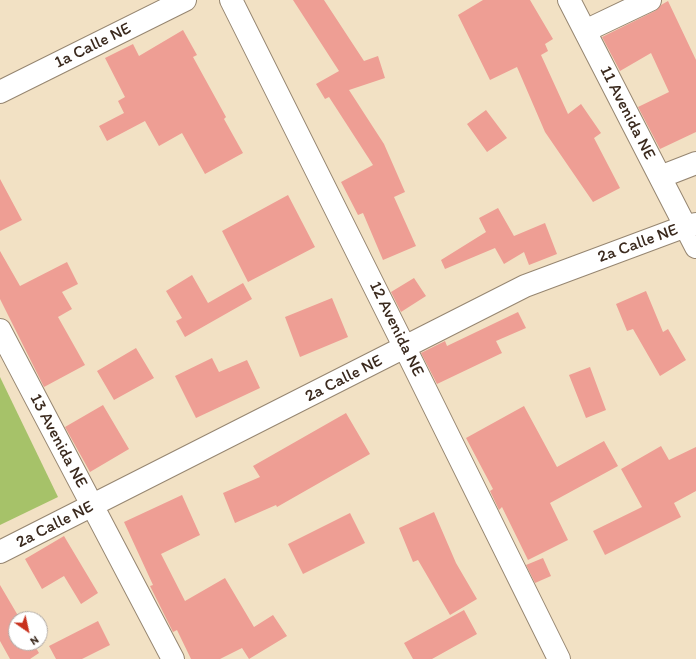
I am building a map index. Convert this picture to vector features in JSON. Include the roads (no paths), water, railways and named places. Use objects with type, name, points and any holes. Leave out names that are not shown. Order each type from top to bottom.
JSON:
[{"type":"street","name":"1a Calle NE","points":[[0,92],[185,0]]},
{"type":"street","name":"12 Avenida NE","points":[[232,0],[559,659]]},
{"type":"street","name":"11 Avenida NE","points":[[569,0],[660,177],[691,225],[696,247]]},
{"type":"street","points":[[585,31],[650,0]]},
{"type":"street","points":[[660,177],[696,163]]},
{"type":"street","name":"2a Calle NE","points":[[0,552],[526,286],[691,225]]},
{"type":"street","name":"13 Avenida NE","points":[[0,330],[173,659]]}]
